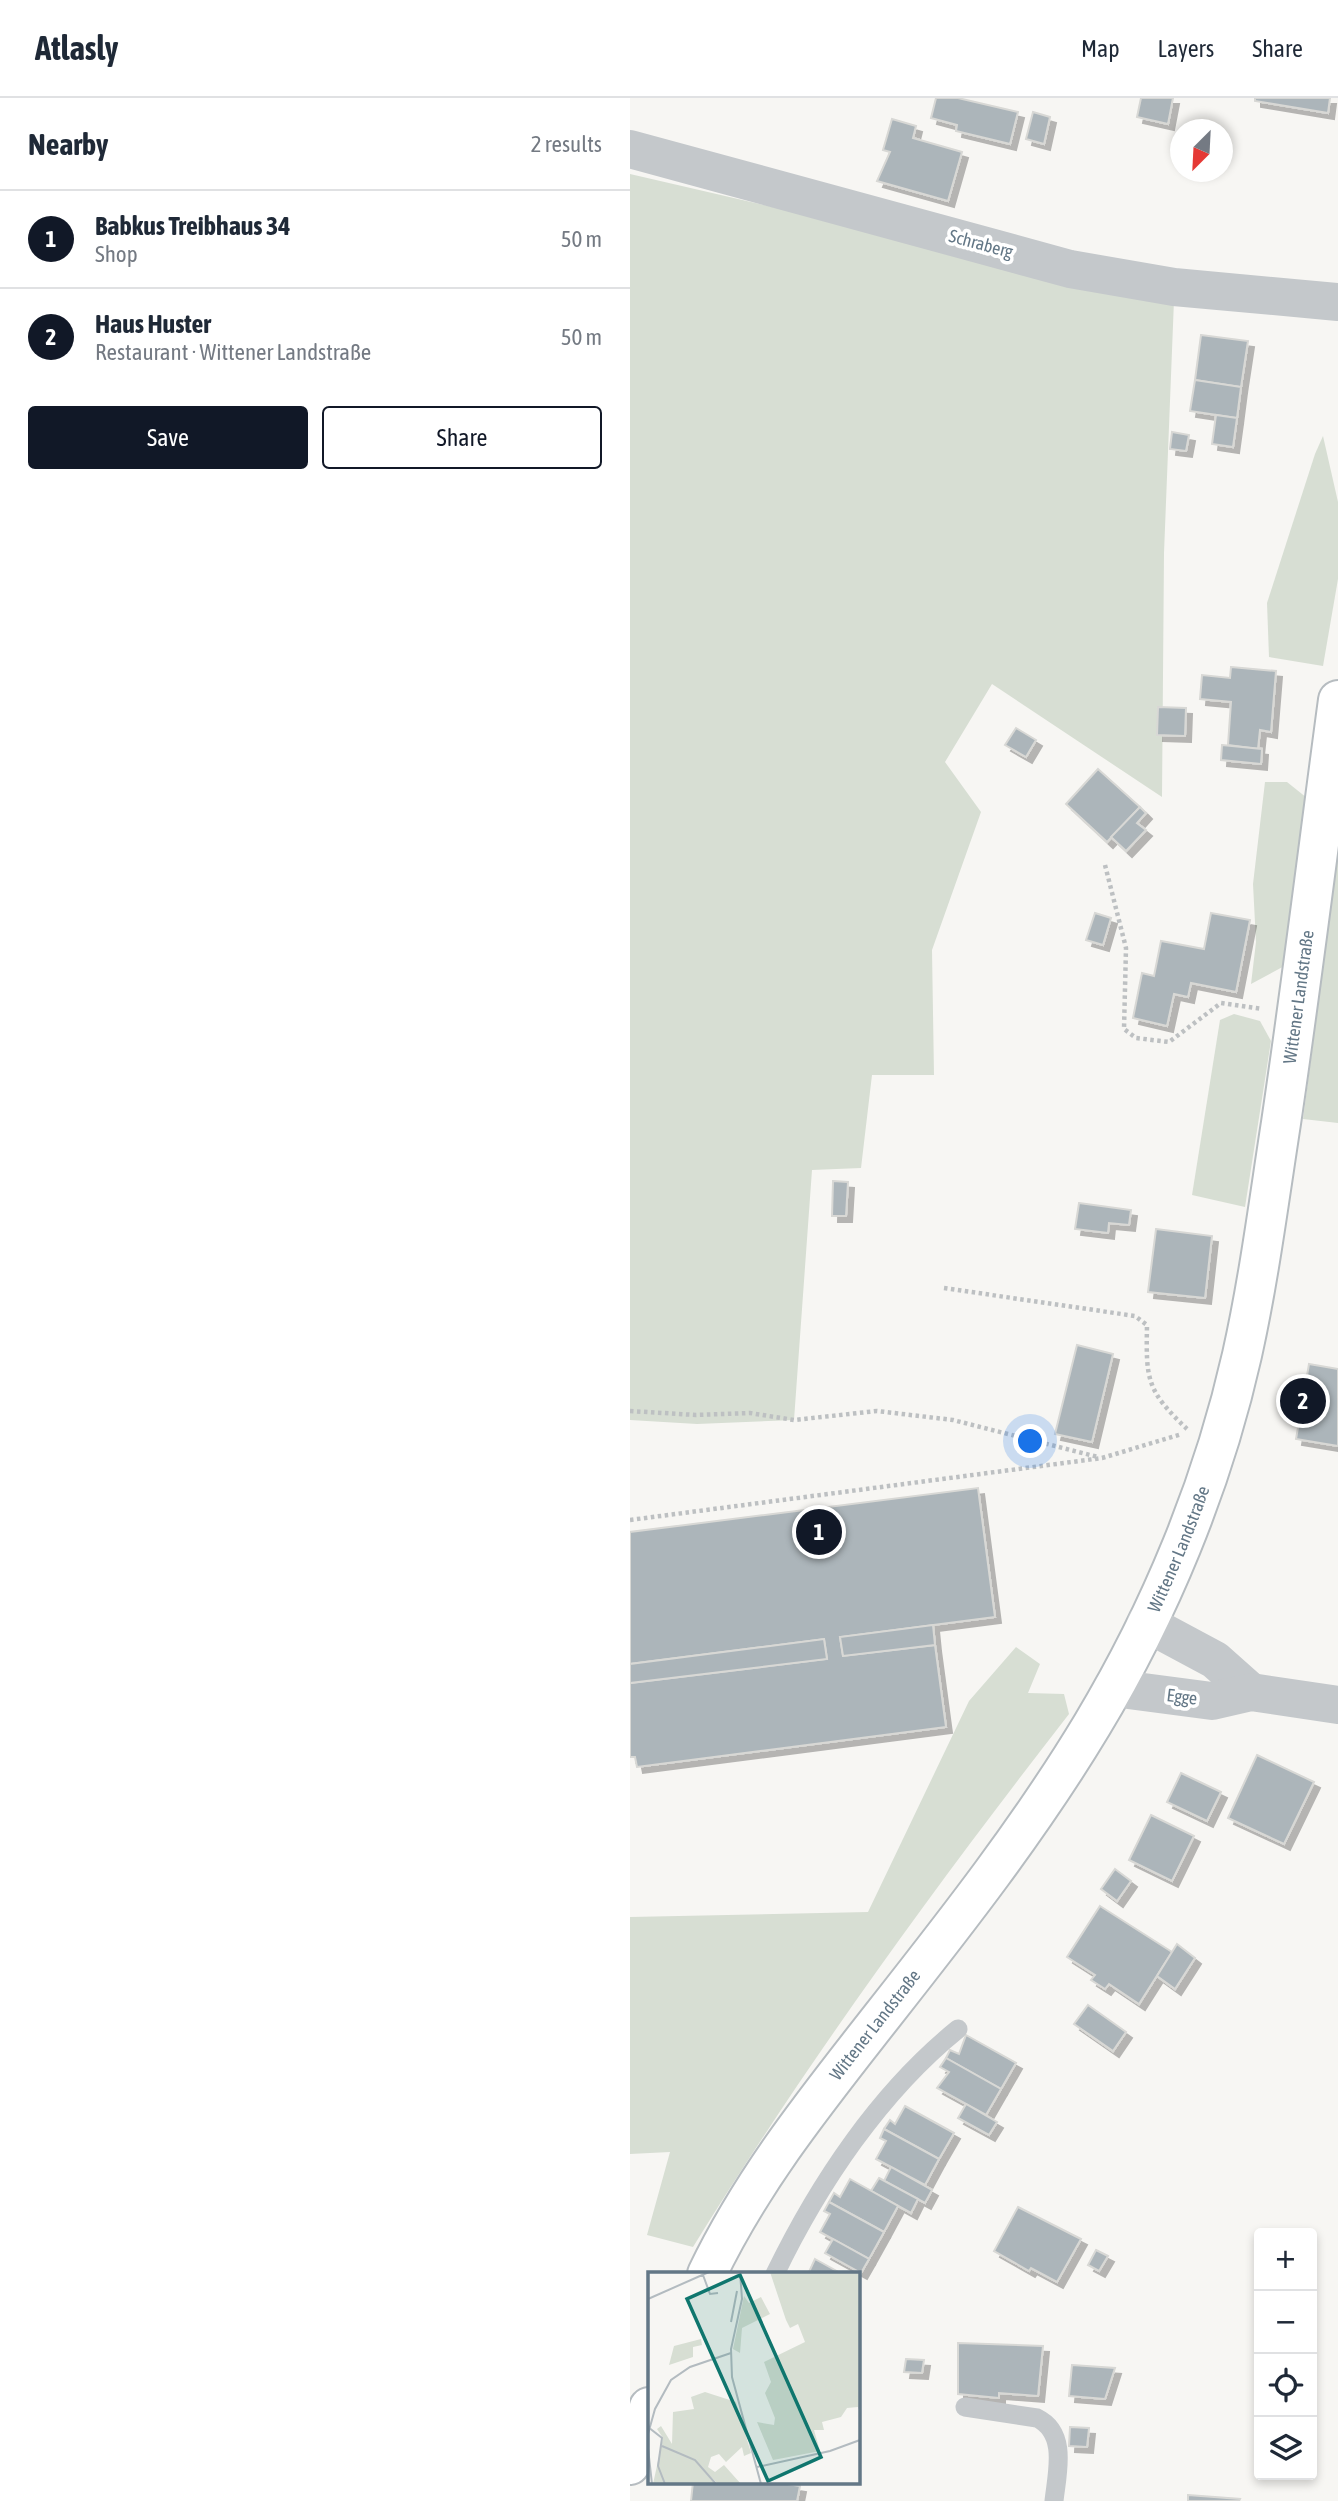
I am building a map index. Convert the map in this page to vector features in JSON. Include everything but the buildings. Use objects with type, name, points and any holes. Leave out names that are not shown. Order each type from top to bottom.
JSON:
[{"type":"main road","name":"Wittener Landstraße","points":[[707,2272],[731,2224],[783,2142],[1002,1862],[1060,1777],[1113,1688],[1146,1623],[1197,1502],[1241,1357],[1297,1015],[1338,700]]},
{"type":"main road","points":[[630,2465],[648,2410]]},
{"type":"street","name":"Schraberg","points":[[630,149],[1070,269],[1174,287],[1338,302]]},
{"type":"street","points":[[1146,1623],[1215,1660],[1251,1692]]},
{"type":"street","name":"Egge","points":[[1113,1688],[1212,1701],[1251,1692],[1338,1704]]},
{"type":"lane","points":[[776,2272],[823,2187],[881,2108],[921,2059],[958,2029]]},
{"type":"lane","points":[[965,2407],[1037,2418],[1046,2423],[1055,2436],[1059,2452],[1054,2501]]},
{"type":"path","points":[[1105,865],[1126,948],[1124,1029],[1136,1038],[1169,1042],[1221,1003],[1297,1015]]},
{"type":"path","points":[[630,1520],[1102,1458],[1190,1432],[1160,1403],[1146,1373],[1147,1325],[1135,1316],[944,1288]]},
{"type":"path","points":[[630,1412],[696,1415],[750,1413],[794,1420],[877,1411],[953,1420],[1102,1458]]},
{"type":"shaded area","points":[[630,174],[1174,300],[1164,553],[1162,797],[992,684],[945,762],[981,812],[932,950],[934,1075],[872,1075],[861,1168],[812,1170],[794,1420],[697,1424],[630,1420]]},
{"type":"shaded area","points":[[1323,436],[1338,502],[1338,579],[1323,666],[1269,657],[1267,603]]},
{"type":"shaded area","points":[[1265,782],[1287,782],[1307,798],[1288,964],[1251,984],[1256,942],[1253,884]]},
{"type":"shaded area","points":[[1338,854],[1338,1123],[1303,1119]]},
{"type":"shaded area","points":[[1234,1014],[1260,1021],[1271,1041],[1245,1207],[1192,1195],[1220,1020]]},
{"type":"shaded area","points":[[1016,1647],[1040,1664],[1028,1693],[1064,1694],[1069,1714],[874,1975],[781,2110],[693,2247],[647,2235],[670,2152],[630,2154],[630,1917],[868,1912],[969,1701]]},
{"type":"place","name":"Haus Huster","points":[[1303,1401]]},
{"type":"place","name":"Babkus Treibhaus 34","points":[[819,1532]]}]
